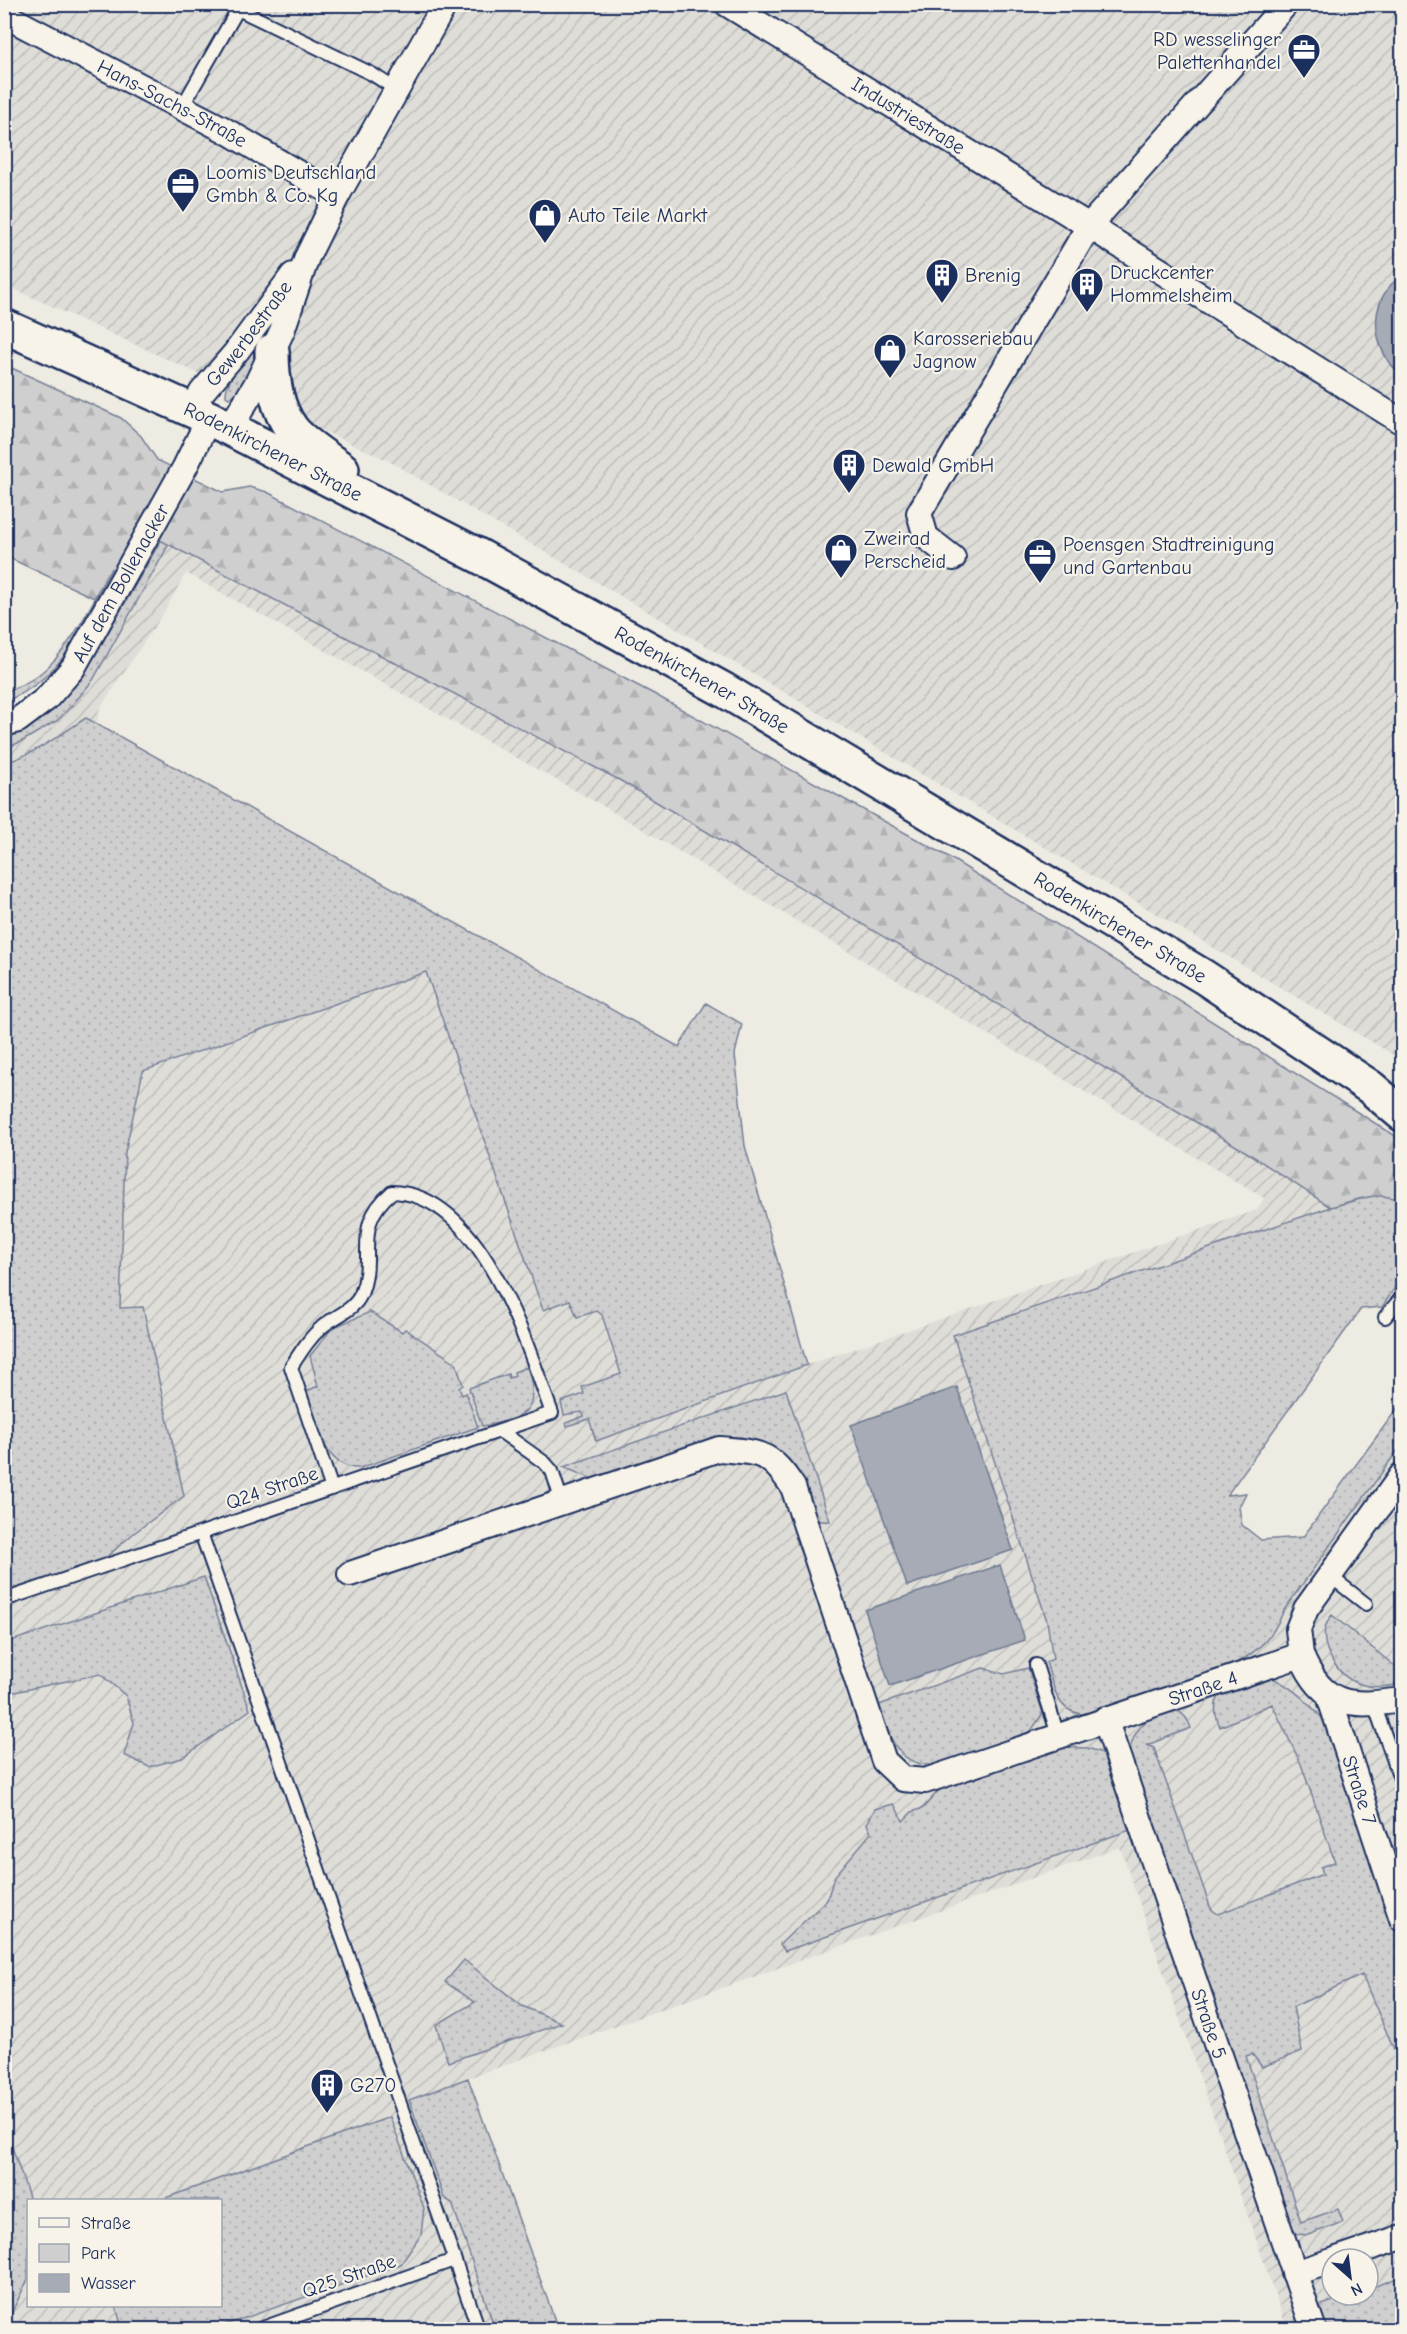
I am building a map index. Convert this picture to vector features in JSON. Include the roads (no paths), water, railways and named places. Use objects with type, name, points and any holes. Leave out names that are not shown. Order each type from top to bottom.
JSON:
[{"type":"main road","name":"Rodenkirchener Straße","points":[[4,326],[210,418],[479,556],[724,690],[1204,977],[1370,1087],[1402,1113]]},
{"type":"main road","points":[[272,351],[272,370],[278,400],[291,429],[368,487],[397,514]]},
{"type":"main road","name":"Rodenkirchener Straße","points":[[1370,1087],[1402,1100]]},
{"type":"street","name":"Gewerbestraße","points":[[307,257],[253,330],[202,392],[210,418],[257,383],[282,331],[307,257],[337,196],[445,4]]},
{"type":"street","name":"Industriestraße","points":[[727,4],[1089,226],[1402,422]]},
{"type":"street","points":[[952,558],[926,537],[919,513],[1089,226],[1286,4]]},
{"type":"street","name":"Hans-Sachs-Straße","points":[[4,15],[223,129],[337,196]]},
{"type":"street","name":"Auf dem Bollenacker","points":[[4,724],[18,720],[46,699],[73,668],[210,418]]},
{"type":"street","name":"Straße 4","points":[[562,1502],[719,1449],[755,1452],[777,1464],[793,1487],[884,1761],[903,1779],[925,1781],[1301,1655]]},
{"type":"street","points":[[1402,1475],[1306,1609],[1298,1629],[1301,1655],[1314,1681],[1329,1696],[1350,1703],[1374,1704],[1402,1700]]},
{"type":"street","points":[[350,1574],[562,1502]]},
{"type":"street","name":"Straße 7","points":[[1329,1696],[1402,1919]]},
{"type":"street","name":"Straße 5","points":[[1105,1719],[1314,2330]]},
{"type":"street","points":[[1372,2247],[1402,2237]]},
{"type":"street","points":[[1294,2273],[1320,2265]]},
{"type":"lane","points":[[182,107],[238,9],[372,74],[397,90]]},
{"type":"lane","name":"Q24 Straße","points":[[4,1600],[332,1489],[552,1413],[525,1341],[495,1272],[459,1224],[431,1202],[408,1192],[393,1192],[381,1202],[370,1218],[366,1267],[360,1296],[346,1312],[322,1326],[303,1348],[291,1367],[332,1489]]},
{"type":"lane","points":[[1385,1317],[1402,1297]]},
{"type":"lane","points":[[500,1431],[545,1463],[552,1471],[562,1502]]},
{"type":"lane","points":[[201,1533],[479,2330]]},
{"type":"lane","points":[[1330,1576],[1366,1604]]},
{"type":"lane","points":[[1036,1665],[1058,1735]]},
{"type":"lane","points":[[1374,1704],[1402,1784]]},
{"type":"lane","name":"Q25 Straße","points":[[257,2330],[454,2260]]},
{"type":"water","points":[[1402,274],[1402,375],[1386,357],[1381,346],[1377,322],[1382,298]]},
{"type":"water","points":[[957,1387],[1013,1550],[907,1586],[851,1425]]},
{"type":"water","points":[[1000,1565],[1025,1640],[890,1686],[865,1610]]},
{"type":"place","name":"RD wesselinger Palettenhandel","points":[[1304,79]]},
{"type":"place","name":"Loomis Deutschland Gmbh & Co. Kg","points":[[183,213]]},
{"type":"place","name":"Auto Teile Markt","points":[[545,244]]},
{"type":"place","name":"Brenig","points":[[942,304]]},
{"type":"place","name":"Druckcenter Hommelsheim","points":[[1087,313]]},
{"type":"place","name":"Karosseriebau Jagnow","points":[[890,379]]},
{"type":"place","name":"Dewald GmbH","points":[[849,494]]},
{"type":"place","name":"Zweirad Perscheid","points":[[841,579]]},
{"type":"place","name":"Poensgen Stadtreinigung und Gartenbau","points":[[1040,584]]},
{"type":"place","name":"G270","points":[[327,2114]]}]
